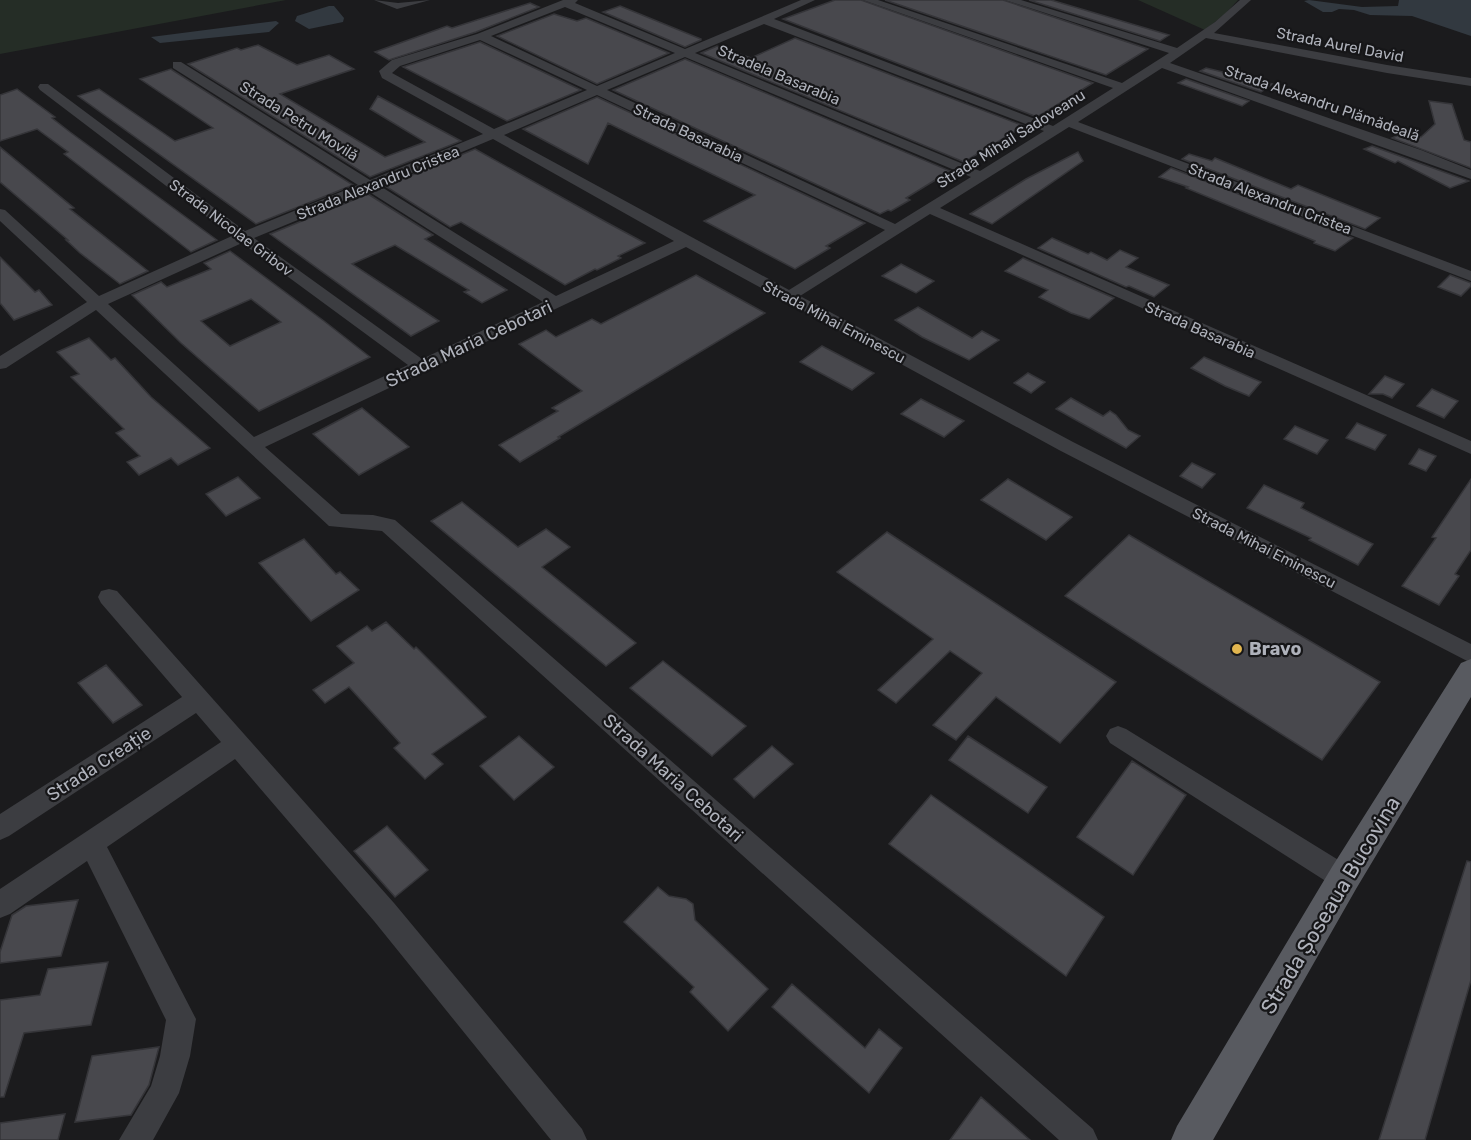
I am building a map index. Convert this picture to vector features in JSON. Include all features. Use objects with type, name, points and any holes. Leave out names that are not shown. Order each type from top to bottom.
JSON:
[{"type":"main road","name":"Strada Șoseaua Bucovina","points":[[1191,1140],[1344,878],[1471,671]]},
{"type":"street","points":[[379,0],[397,6],[425,0]]},
{"type":"street","name":"Strada Alexandru Cristea","points":[[0,364],[96,303],[243,237],[371,186],[810,0]]},
{"type":"street","points":[[868,0],[1121,87]]},
{"type":"street","points":[[1010,0],[1178,52]]},
{"type":"street","name":"Strada Mihail Sadoveanu","points":[[788,297],[1161,64],[1204,34],[1246,0]]},
{"type":"street","name":"Strada Mihai Eminescu","points":[[569,2],[481,36],[396,63],[385,71],[386,75],[788,297],[1066,446],[1471,654]]},
{"type":"street","name":"Stradela Basarabia","points":[[569,2],[685,54],[981,176]]},
{"type":"street","points":[[765,20],[1056,131]]},
{"type":"street","name":"Strada Aurel David","points":[[1204,34],[1387,69],[1471,82]]},
{"type":"street","name":"Strada Basarabia","points":[[481,36],[896,230]]},
{"type":"street","name":"Strada Alexandru Plămădeală","points":[[1161,64],[1416,153],[1471,175]]},
{"type":"street","name":"Strada Petru Movilă","points":[[177,65],[555,303]]},
{"type":"street","name":"Strada Nicolae Gribov","points":[[44,87],[243,237],[420,366]]},
{"type":"street","name":"Strada Alexandru Cristea","points":[[1069,123],[1471,276]]},
{"type":"street","name":"Strada Basarabia","points":[[930,209],[1471,448]]},
{"type":"street","name":"Strada Maria Cebotari","points":[[0,213],[336,521],[373,522],[388,525],[1082,1140]]},
{"type":"street","name":"Strada Maria Cebotari","points":[[252,446],[686,241]]},
{"type":"street","points":[[109,597],[384,912],[571,1140]]},
{"type":"street","name":"Strada Creație","points":[[0,828],[198,699]]},
{"type":"street","points":[[1118,736],[1344,878]]},
{"type":"street","points":[[0,905],[237,744]]},
{"type":"street","points":[[91,843],[181,1019],[175,1056],[164,1093],[135,1140]]},
{"type":"shaded area","points":[[0,0],[286,0],[0,54]]},
{"type":"shaded area","points":[[1138,0],[1238,0],[1205,30]]},
{"type":"shaded area","points":[[1399,0],[1471,0],[1471,36],[1412,16],[1370,15],[1354,10],[1339,9],[1323,12],[1304,1],[1362,7],[1398,6]]},
{"type":"shaded area","points":[[334,6],[344,18],[343,22],[309,29],[295,21],[297,16]]},
{"type":"shaded area","points":[[276,21],[279,23],[269,32],[160,43],[151,37]]},
{"type":"building","points":[[835,0],[861,0],[1093,83],[1037,117],[783,19]]},
{"type":"building","points":[[885,0],[1003,0],[1148,49],[1106,75]]},
{"type":"building","points":[[1029,0],[1051,0],[1169,35],[1160,41]]},
{"type":"building","points":[[530,3],[539,7],[476,32],[389,60],[375,52],[447,26],[452,28]]},
{"type":"building","points":[[620,6],[701,40],[685,47],[603,12]]},
{"type":"building","points":[[554,14],[577,21],[586,18],[669,53],[597,84],[497,36]]},
{"type":"building","points":[[795,38],[1024,126],[964,162],[701,53],[717,46],[751,58]]},
{"type":"building","points":[[480,42],[581,90],[507,121],[403,67]]},
{"type":"building","points":[[258,45],[297,65],[329,55],[354,69],[280,94],[385,157],[425,142],[370,109],[378,96],[461,141],[370,177],[188,64],[237,48],[241,50]]},
{"type":"building","points":[[685,59],[950,171],[906,198],[910,200],[891,211],[880,214],[613,90]]},
{"type":"building","points":[[1206,68],[1273,84],[1261,92],[1200,71]]},
{"type":"building","points":[[171,69],[353,185],[256,224],[78,96],[99,89],[175,141],[213,128],[140,79]]},
{"type":"building","points":[[1186,79],[1249,101],[1242,106],[1178,83]]},
{"type":"building","points":[[17,89],[55,117],[52,118],[70,132],[217,240],[191,252],[64,154],[68,152],[37,129],[0,141],[0,95]]},
{"type":"building","points":[[597,97],[865,223],[826,246],[830,248],[795,269],[704,221],[755,195],[608,123],[588,164],[523,129]]},
{"type":"building","points":[[1429,101],[1452,104],[1464,140],[1471,142],[1471,168],[1392,138],[1405,132],[1421,137],[1435,124]]},
{"type":"building","points":[[1372,146],[1469,181],[1450,188],[1398,161],[1395,163],[1364,149]]},
{"type":"building","points":[[0,147],[74,208],[70,209],[148,271],[120,284],[80,253],[0,182]]},
{"type":"building","points":[[475,149],[645,243],[618,256],[621,258],[565,285],[461,222],[450,227],[385,186]]},
{"type":"building","points":[[1078,152],[1083,161],[992,224],[970,214],[1026,179]]},
{"type":"building","points":[[1189,154],[1212,161],[1215,158],[1291,189],[1298,185],[1380,218],[1365,229],[1182,159]]},
{"type":"building","points":[[1171,168],[1353,238],[1335,251],[1314,243],[1315,241],[1159,177]]},
{"type":"building","points":[[368,194],[433,235],[425,239],[507,290],[482,303],[464,292],[469,290],[395,245],[352,264],[439,321],[411,336],[270,234]]},
{"type":"building","points":[[1052,238],[1107,260],[1120,250],[1138,258],[1126,267],[1169,285],[1154,297],[1129,286],[1126,287],[1038,248]]},
{"type":"building","points":[[230,251],[370,357],[259,411],[181,343],[132,295],[161,282],[167,287],[211,269],[204,263]],"holes":[[[251,299],[281,322],[230,346],[201,321]]]},
{"type":"building","points":[[0,257],[35,292],[39,290],[52,305],[14,320],[0,303]]},
{"type":"building","points":[[1023,258],[1114,298],[1089,319],[1071,313],[1039,297],[1048,290],[1005,271]]},
{"type":"building","points":[[901,264],[934,281],[916,293],[882,276]]},
{"type":"building","points":[[696,275],[765,313],[520,462],[499,445],[558,411],[552,408],[582,391],[519,344],[546,330],[556,337],[592,319],[601,324]]},
{"type":"building","points":[[1450,275],[1471,283],[1471,286],[1461,296],[1438,287]]},
{"type":"building","points":[[918,307],[972,338],[982,331],[999,340],[969,360],[922,337],[895,320]]},
{"type":"building","points":[[89,338],[111,360],[115,358],[151,397],[210,448],[178,465],[171,458],[139,475],[127,462],[140,456],[116,433],[124,429],[71,377],[79,374],[57,352]]},
{"type":"building","points":[[822,346],[874,373],[852,390],[800,362]]},
{"type":"building","points":[[1204,357],[1261,382],[1249,396],[1225,386],[1191,368]]},
{"type":"building","points":[[1028,373],[1045,382],[1031,393],[1014,383]]},
{"type":"building","points":[[1385,376],[1404,384],[1392,398],[1383,394],[1369,394]]},
{"type":"building","points":[[1432,389],[1458,401],[1444,418],[1417,406]]},
{"type":"building","points":[[1071,398],[1103,416],[1110,411],[1128,430],[1140,436],[1126,448],[1056,409]]},
{"type":"building","points":[[921,399],[964,421],[944,437],[901,414]]},
{"type":"building","points":[[362,408],[409,447],[359,475],[313,434]]},
{"type":"building","points":[[1357,423],[1386,435],[1375,450],[1346,438]]},
{"type":"building","points":[[1295,426],[1328,440],[1317,454],[1284,439]]},
{"type":"building","points":[[1419,449],[1436,456],[1426,471],[1409,464]]},
{"type":"building","points":[[1192,463],[1215,474],[1202,488],[1180,476]]},
{"type":"building","points":[[238,477],[260,498],[226,516],[206,494]]},
{"type":"building","points":[[1008,479],[1072,517],[1046,540],[981,500]]},
{"type":"building","points":[[1471,479],[1471,550],[1455,574],[1459,576],[1439,605],[1402,586],[1436,538],[1432,537]]},
{"type":"building","points":[[1264,485],[1304,503],[1301,508],[1373,544],[1358,565],[1309,540],[1311,538],[1247,508]]},
{"type":"building","points":[[462,502],[518,547],[546,529],[570,547],[542,567],[636,643],[606,666],[431,521]]},
{"type":"building","points":[[887,532],[1116,682],[1060,743],[996,697],[956,740],[933,725],[982,673],[950,651],[896,703],[878,690],[933,639],[837,572]]},
{"type":"building","name":"Bravo","points":[[1129,535],[1380,682],[1322,760],[1065,596]]},
{"type":"building","points":[[304,539],[336,574],[340,572],[359,590],[311,621],[259,563]]},
{"type":"building","points":[[386,622],[414,649],[416,647],[486,717],[432,754],[443,764],[425,779],[394,748],[400,743],[349,687],[325,703],[313,690],[354,663],[337,646],[367,626],[372,631]]},
{"type":"building","points":[[663,661],[746,726],[712,756],[630,688]]},
{"type":"building","points":[[106,665],[142,705],[113,723],[78,683]]},
{"type":"building","points":[[519,736],[554,767],[514,800],[480,766]]},
{"type":"building","points":[[968,736],[1047,787],[1028,813],[949,760]]},
{"type":"building","points":[[772,746],[793,764],[754,798],[734,779]]},
{"type":"building","points":[[1132,761],[1186,795],[1133,875],[1077,837]]},
{"type":"building","points":[[931,795],[1104,917],[1066,976],[889,844]]},
{"type":"building","points":[[387,826],[428,870],[395,897],[354,851]]},
{"type":"building","points":[[1467,861],[1471,862],[1471,980],[1425,1140],[1379,1140]]},
{"type":"building","points":[[658,887],[669,896],[686,899],[693,904],[695,920],[768,989],[728,1031],[690,992],[694,987],[624,922]]},
{"type":"building","points":[[78,900],[61,956],[0,963],[0,952],[12,915],[26,906]]},
{"type":"building","points":[[108,962],[91,1025],[24,1033],[4,1097],[0,1097],[0,1000],[40,995],[48,969]]},
{"type":"building","points":[[792,984],[865,1048],[879,1029],[902,1048],[869,1093],[772,1007]]},
{"type":"building","points":[[159,1047],[149,1085],[131,1115],[75,1122],[92,1056]]},
{"type":"building","points":[[981,1097],[1030,1140],[950,1140]]},
{"type":"building","points":[[65,1114],[58,1140],[0,1140],[0,1123]]},
{"type":"place","name":"Bravo","points":[[1237,649]]}]
